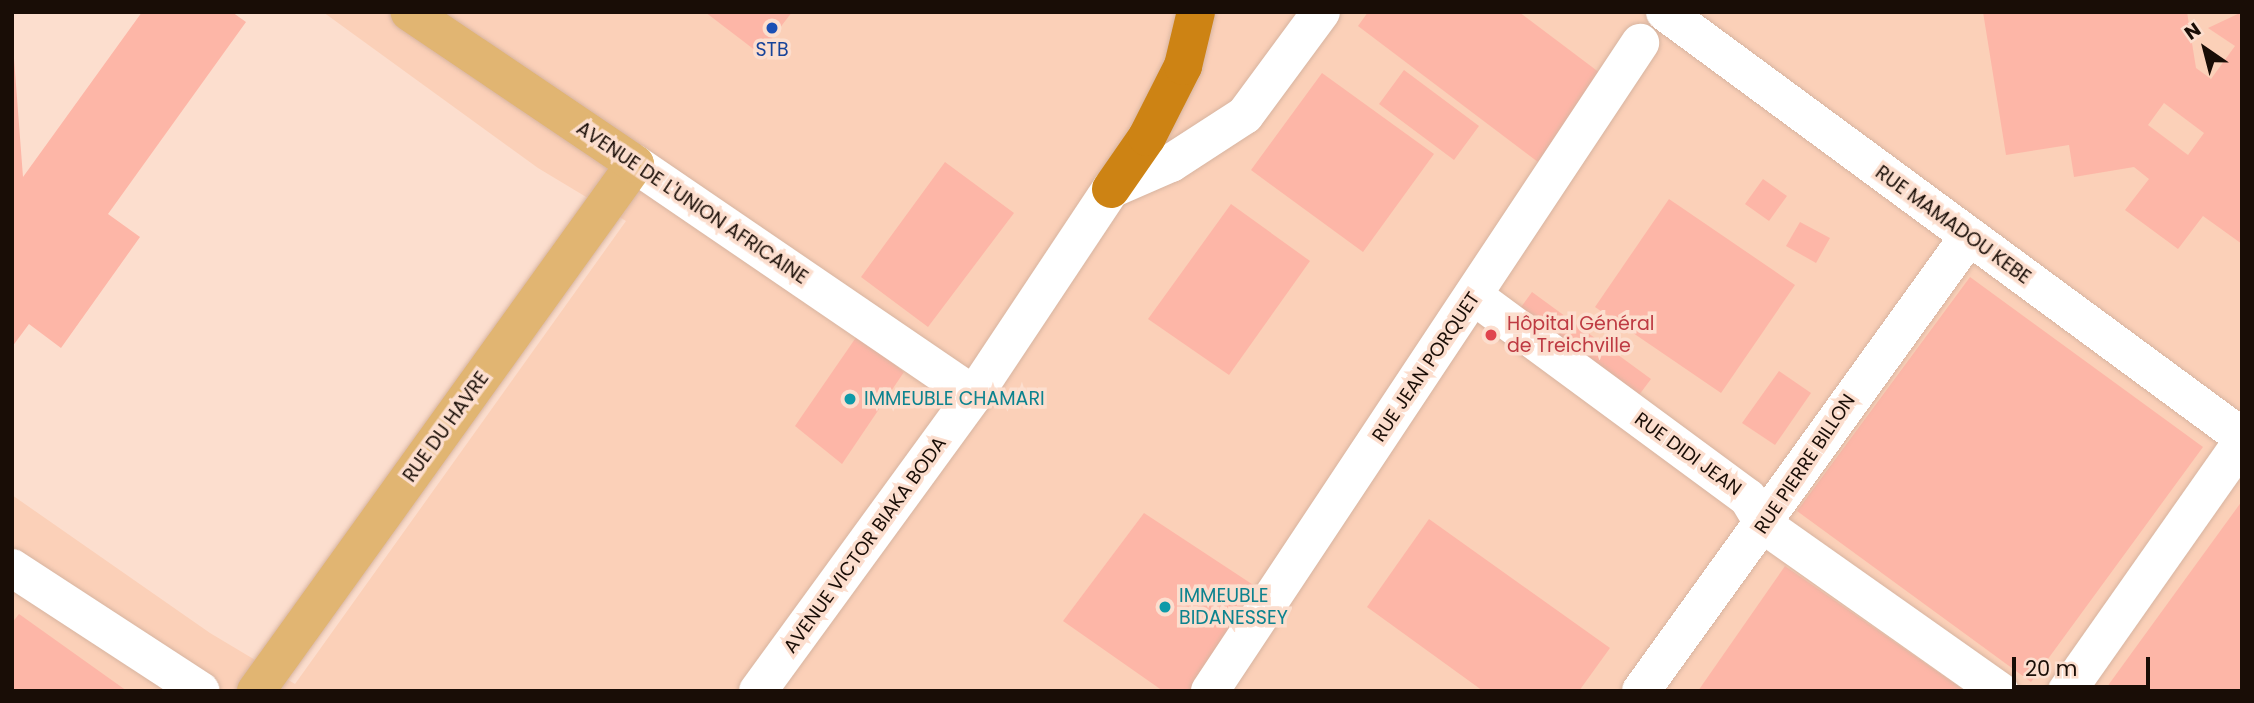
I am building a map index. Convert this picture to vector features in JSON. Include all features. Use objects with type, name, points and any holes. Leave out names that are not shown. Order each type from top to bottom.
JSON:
[{"type":"highway","points":[[1111,189],[1147,137],[1183,65],[1196,12]]},
{"type":"main road","name":"AVENUE DE L'UNION AFRICAINE","points":[[410,12],[635,164]]},
{"type":"main road","name":"RUE DU HAVRE","points":[[256,691],[635,164]]},
{"type":"street","points":[[1111,189],[1171,163],[1245,115],[1321,12]]},
{"type":"street","name":"RUE MAMADOU KEBE","points":[[1665,12],[2242,439]]},
{"type":"street","name":"RUE JEAN PORQUET","points":[[1210,691],[1640,43]]},
{"type":"street","name":"AVENUE DE L'UNION AFRICAINE","points":[[635,164],[974,395]]},
{"type":"street","name":"AVENUE VICTOR BIAKA BODA","points":[[758,691],[974,395],[1111,189]]},
{"type":"street","name":"RUE PIERRE BILLON","points":[[1641,691],[1764,525],[1883,349],[1969,236]]},
{"type":"street","name":"RUE DIDI JEAN","points":[[1474,296],[1748,498],[1764,525],[1998,691]]},
{"type":"street","points":[[2067,691],[2242,439]]},
{"type":"street","points":[[12,568],[201,691]]},
{"type":"shaded area","points":[[323,12],[2242,12],[2242,691],[12,691],[12,495],[210,633],[295,684],[626,221],[538,168]]},
{"type":"building","points":[[142,12],[232,12],[246,22],[108,214],[140,237],[61,348],[29,324],[12,347],[12,32],[23,177]]},
{"type":"building","points":[[705,12],[792,12],[760,54]]},
{"type":"building","points":[[1368,12],[1519,12],[1604,76],[1538,162],[1358,26]]},
{"type":"building","points":[[1983,12],[2187,12],[2196,68],[2211,79],[2235,46],[2208,28],[2242,12],[2242,244],[2203,216],[2178,249],[2125,210],[2149,179],[2134,167],[2074,177],[2069,145],[2006,155]],"holes":[[[2164,103],[2204,133],[2188,155],[2148,125]]]},
{"type":"building","points":[[1404,70],[1479,126],[1454,160],[1379,104]]},
{"type":"building","points":[[1322,73],[1434,154],[1363,252],[1251,170]]},
{"type":"building","points":[[945,162],[1014,213],[928,327],[861,277]]},
{"type":"building","points":[[1763,179],[1787,196],[1769,221],[1745,204]]},
{"type":"building","points":[[1669,199],[1795,285],[1721,393],[1595,307]]},
{"type":"building","points":[[1231,204],[1310,261],[1229,375],[1148,319]]},
{"type":"building","points":[[1800,222],[1830,238],[1816,263],[1786,246]]},
{"type":"building","points":[[1970,277],[2203,447],[2031,682],[1797,511]]},
{"type":"building","points":[[1532,292],[1651,379],[1630,407],[1511,321]]},
{"type":"building","name":"IMMEUBLE CHAMARI","points":[[857,336],[904,372],[842,464],[795,426]]},
{"type":"building","points":[[1779,371],[1811,393],[1775,445],[1742,423]]},
{"type":"building","points":[[2242,501],[2242,691],[2104,691]]},
{"type":"building","name":"IMMEUBLE BIDANESSEY","points":[[1144,513],[1267,594],[1196,691],[1163,691],[1063,621]]},
{"type":"building","points":[[1429,519],[1610,648],[1579,691],[1483,691],[1367,607]]},
{"type":"building","points":[[1785,566],[1965,691],[1698,691]]},
{"type":"building","points":[[19,614],[127,691],[12,691],[12,623]]},
{"type":"place","name":"STB","points":[[772,28]]},
{"type":"place","name":"Hôpital Général de Treichville","points":[[1491,335]]},
{"type":"place","name":"IMMEUBLE CHAMARI","points":[[850,399]]},
{"type":"place","name":"IMMEUBLE BIDANESSEY","points":[[1165,607]]}]
